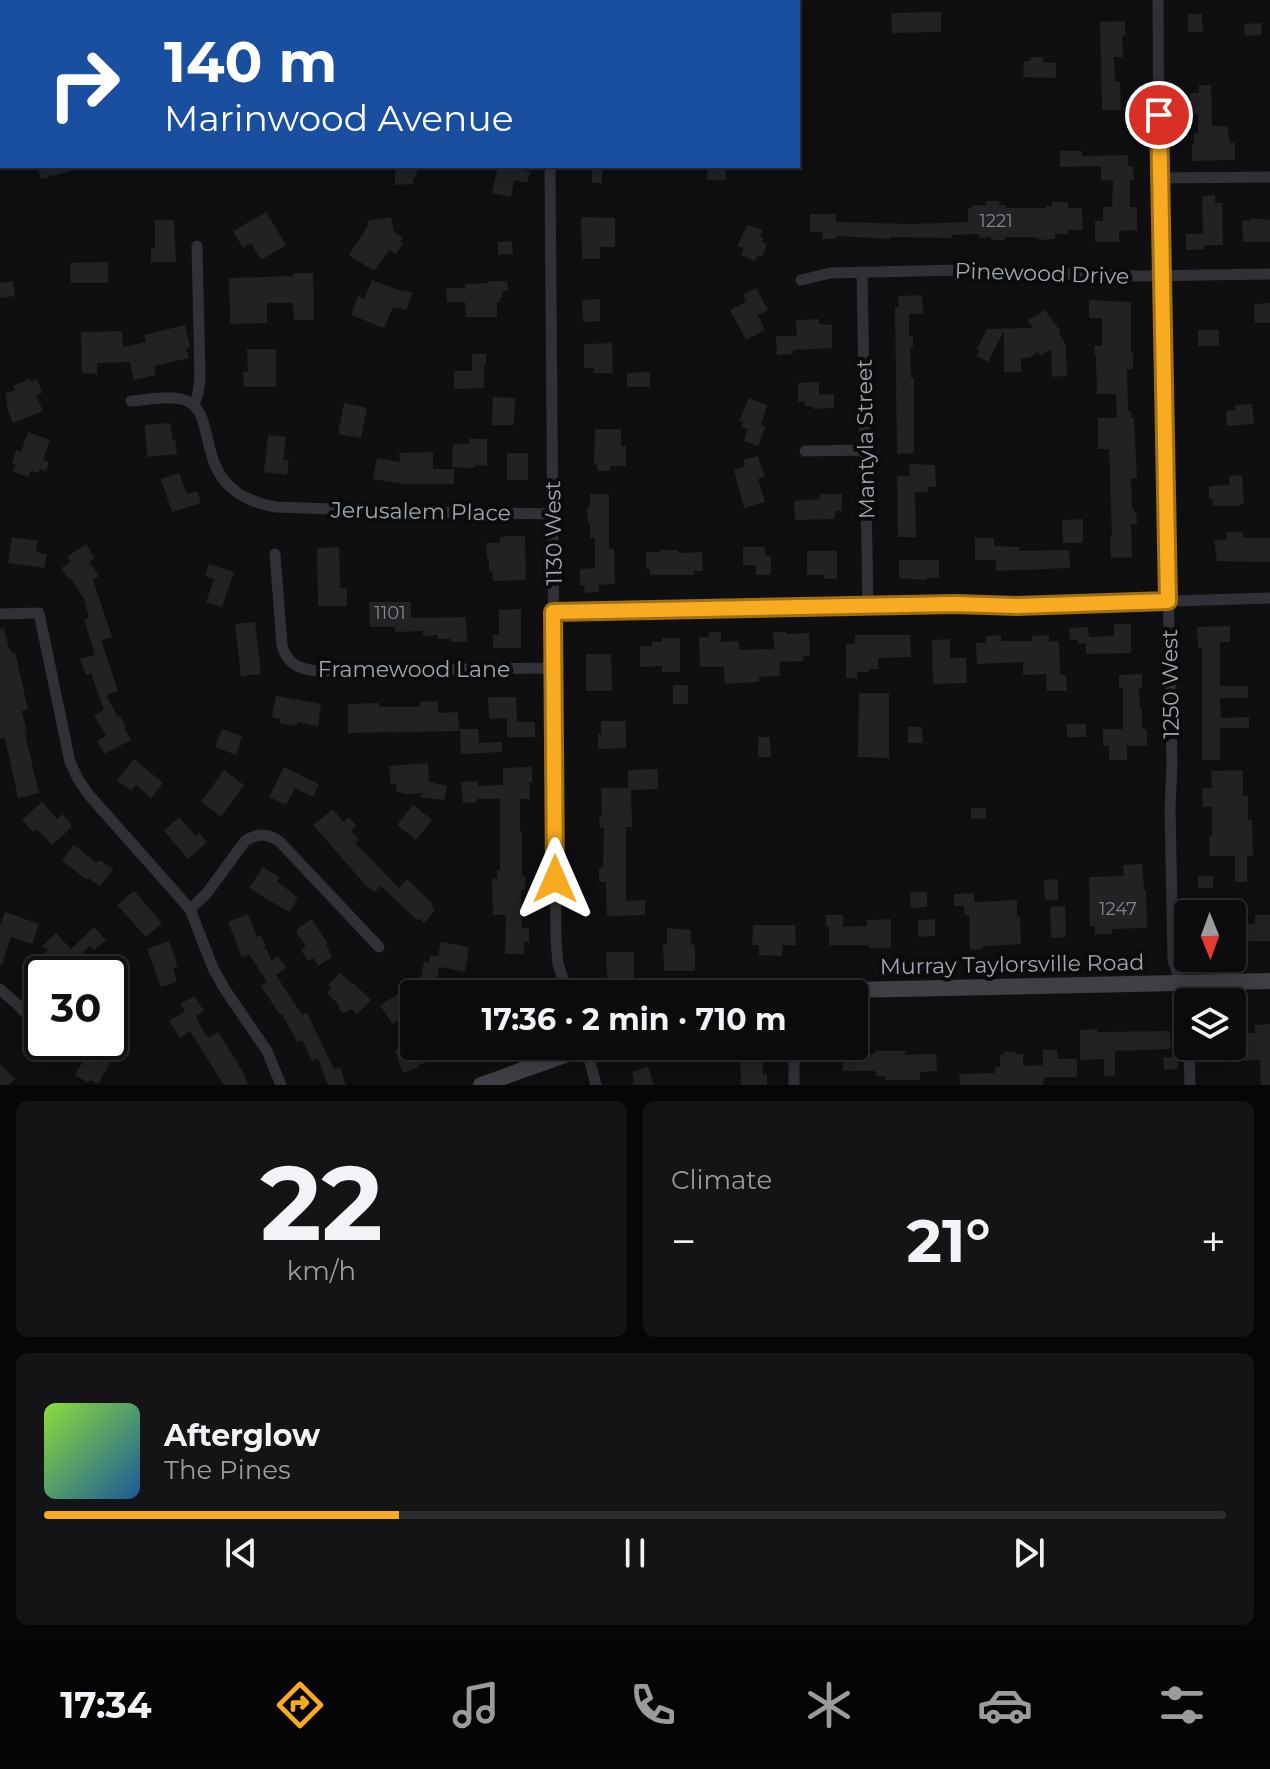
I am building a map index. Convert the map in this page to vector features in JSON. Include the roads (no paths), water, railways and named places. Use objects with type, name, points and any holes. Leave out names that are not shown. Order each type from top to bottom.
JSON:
[{"type":"street","name":"1250 West","points":[[1158,0],[1173,960],[1182,988]]},
{"type":"street","name":"1130 West","points":[[550,168],[556,939],[558,964],[563,980]]},
{"type":"street","points":[[1159,178],[1270,177]]},
{"type":"street","points":[[131,401],[181,400],[194,405],[200,378],[197,246]]},
{"type":"street","name":"Pinewood Drive","points":[[801,280],[825,273],[960,270],[1161,276],[1270,274]]},
{"type":"street","name":"Mantyla Street","points":[[862,272],[868,606]]},
{"type":"street","name":"Jerusalem Place","points":[[194,405],[215,466],[225,483],[249,500],[290,507],[553,514]]},
{"type":"street","points":[[805,451],[865,450]]},
{"type":"street","name":"Framewood Lane","points":[[275,554],[284,654],[294,665],[306,670],[554,668]]},
{"type":"street","points":[[553,612],[955,604],[1017,606],[1270,598]]},
{"type":"street","points":[[0,614],[39,613],[70,762],[78,779],[190,909],[213,968],[267,1051],[281,1085]]},
{"type":"street","points":[[190,909],[207,893],[245,841],[265,835],[276,838],[379,947]]},
{"type":"street","name":"Murray Taylorsville Road","points":[[868,990],[1270,981]]},
{"type":"street","points":[[0,989],[24,1011]]},
{"type":"street","points":[[481,1085],[549,1060]]},
{"type":"street","points":[[590,1060],[596,1085]]},
{"type":"street","points":[[794,1060],[794,1085]]},
{"type":"street","points":[[1189,1060],[1190,1085]]}]
